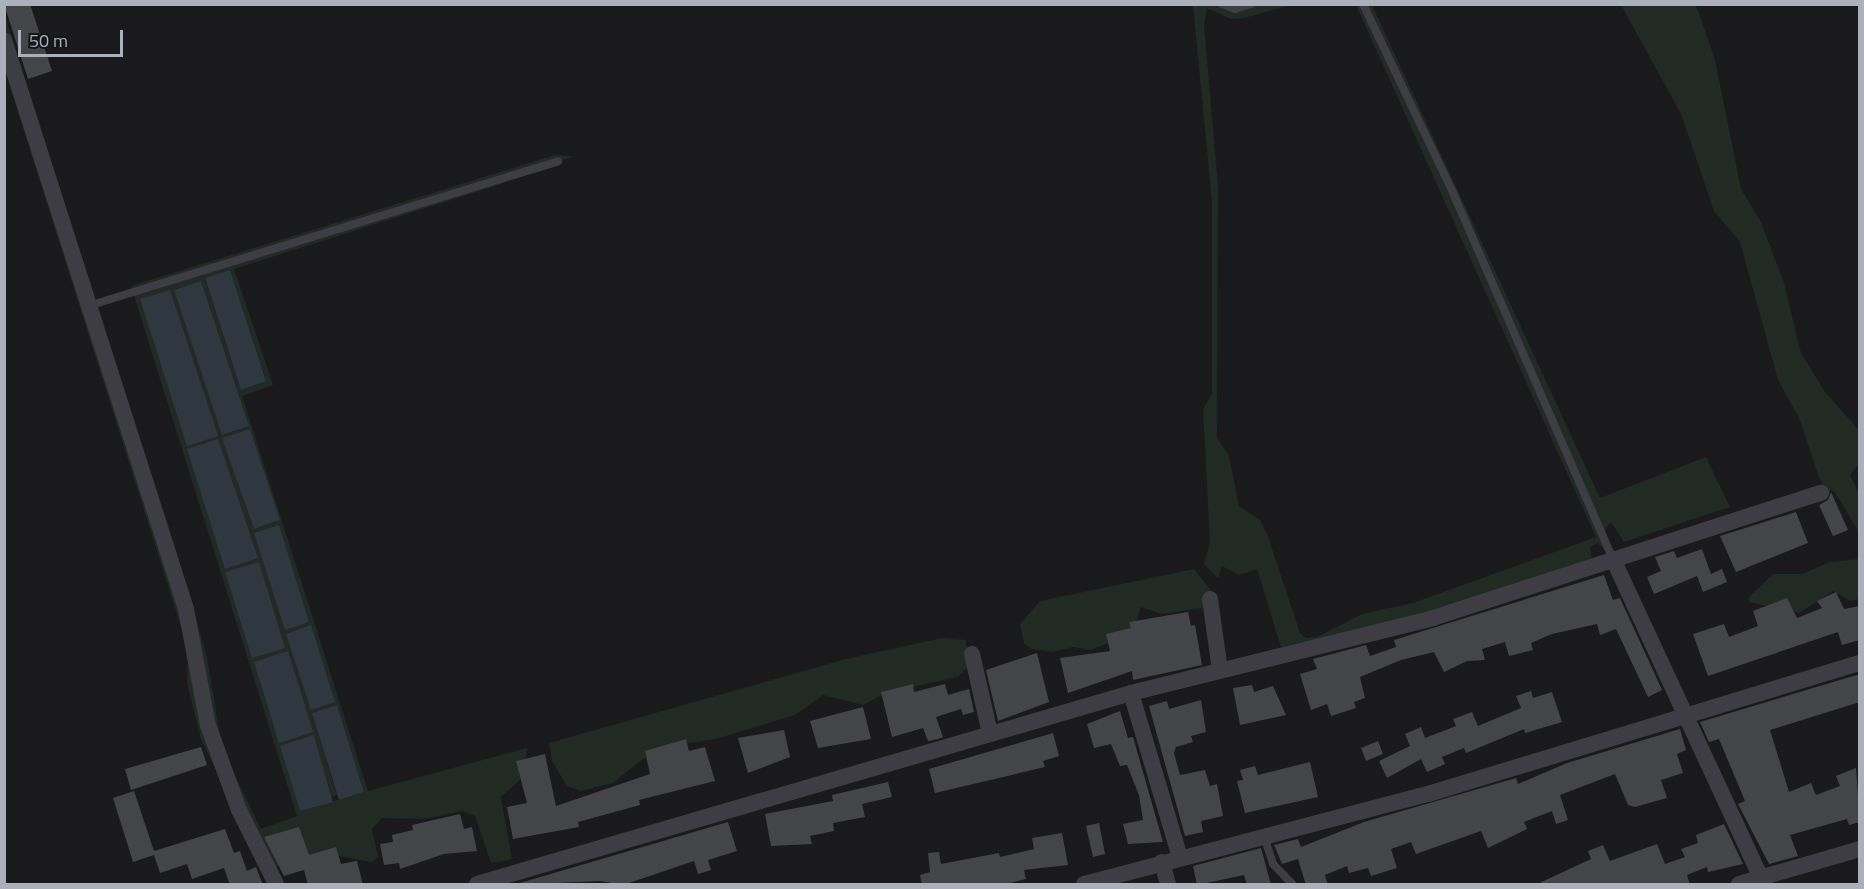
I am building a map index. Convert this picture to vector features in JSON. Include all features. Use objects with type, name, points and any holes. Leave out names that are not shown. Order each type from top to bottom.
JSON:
[{"type":"street","points":[[4,40],[189,620],[208,725],[239,810],[276,885]]},
{"type":"street","points":[[477,885],[1131,693],[1433,618],[1821,493]]},
{"type":"street","points":[[1613,559],[1761,878]]},
{"type":"street","points":[[1210,599],[1220,670]]},
{"type":"street","points":[[972,654],[990,733]]},
{"type":"street","points":[[1084,885],[1180,857],[1428,794],[1860,663]]},
{"type":"street","points":[[1131,693],[1180,857]]},
{"type":"street","points":[[1740,885],[1860,849]]},
{"type":"street","points":[[1162,862],[1168,885]]},
{"type":"lane","points":[[1222,4],[1235,9],[1251,4]]},
{"type":"lane","points":[[1363,4],[1453,193],[1613,559]]},
{"type":"lane","points":[[87,306],[558,161]]},
{"type":"lane","points":[[1264,836],[1273,864],[1292,885]]},
{"type":"shaded area","points":[[1193,5],[1291,5],[1244,18],[1231,19],[1207,8],[1204,25],[1218,186],[1217,438],[1229,456],[1239,506],[1260,520],[1267,534],[1300,633],[1306,638],[1317,637],[1362,614],[1413,603],[1596,537],[1356,5],[1372,5],[1600,498],[1706,457],[1730,507],[1624,542],[1611,522],[1603,532],[1613,559],[1598,543],[1590,547],[1592,559],[1450,610],[1281,647],[1257,569],[1239,575],[1222,566],[1218,578],[1204,564],[1210,542],[1203,410],[1212,393],[1212,202]]},
{"type":"shaded area","points":[[1621,5],[1695,5],[1699,13],[1715,60],[1741,189],[1761,222],[1784,283],[1801,353],[1825,392],[1859,430],[1859,464],[1850,475],[1859,493],[1859,532],[1834,491],[1827,490],[1819,478],[1799,418],[1778,380],[1740,242],[1714,211],[1681,114]]},
{"type":"shaded area","points":[[4,13],[175,547],[207,657],[222,749],[261,829],[297,816],[131,286],[555,155],[573,156],[495,186],[234,269],[273,385],[242,396],[368,791],[527,748],[523,777],[501,797],[512,859],[491,863],[475,816],[462,811],[425,819],[382,818],[372,829],[378,857],[372,862],[318,852],[265,871],[201,739],[187,683],[188,649],[5,71]],"holes":[[[230,270],[266,380],[241,390],[205,279]],[[201,281],[249,426],[223,435],[174,290]],[[250,429],[280,520],[254,529],[223,438]],[[337,705],[364,792],[300,811],[314,735],[332,797],[337,795],[312,713]]]},
{"type":"shaded area","points":[[230,270],[266,381],[241,390],[205,278]]},
{"type":"shaded area","points":[[201,281],[249,426],[222,435],[174,290]]},
{"type":"shaded area","points":[[170,290],[218,436],[187,446],[140,299]]},
{"type":"shaded area","points":[[250,429],[280,520],[254,529],[222,438]]},
{"type":"shaded area","points":[[218,439],[258,558],[225,569],[187,449]]},
{"type":"shaded area","points":[[279,525],[309,622],[285,630],[254,533]]},
{"type":"shaded area","points":[[1859,559],[1859,599],[1850,601],[1833,591],[1799,613],[1749,602],[1749,597],[1773,574],[1802,574],[1830,562]]},
{"type":"shaded area","points":[[259,562],[285,648],[252,658],[225,572]]},
{"type":"shaded area","points":[[1194,569],[1213,593],[1203,608],[1161,614],[1141,607],[1132,634],[1090,650],[1073,647],[1052,652],[1031,649],[1024,643],[1020,624],[1040,601]]},
{"type":"shaded area","points":[[311,625],[335,702],[311,710],[286,634]]},
{"type":"shaded area","points":[[942,638],[966,640],[968,667],[957,677],[886,693],[863,705],[823,695],[795,715],[716,739],[681,744],[643,759],[613,783],[581,791],[567,786],[552,761],[549,743],[846,659]]},
{"type":"shaded area","points":[[288,651],[313,732],[279,743],[254,662]]},
{"type":"shaded area","points":[[337,705],[364,792],[339,800],[312,713]]},
{"type":"shaded area","points":[[314,735],[333,802],[300,811],[280,746]]},
{"type":"building","points":[[4,4],[30,4],[52,71],[28,79]]},
{"type":"building","points":[[1831,492],[1848,530],[1833,536],[1819,505],[1828,500]]},
{"type":"building","points":[[1796,512],[1808,543],[1736,572],[1720,536]]},
{"type":"building","points":[[1702,549],[1711,574],[1722,569],[1727,582],[1703,592],[1697,576],[1654,594],[1647,577],[1661,571],[1655,557],[1674,551],[1677,558]]},
{"type":"building","points":[[1604,575],[1613,600],[1620,598],[1662,690],[1648,697],[1616,629],[1600,635],[1597,624],[1552,634],[1531,643],[1533,650],[1509,656],[1505,642],[1482,649],[1485,660],[1467,661],[1444,672],[1434,652],[1401,660],[1360,677],[1365,698],[1354,702],[1356,708],[1331,716],[1327,704],[1311,710],[1300,674],[1317,669],[1313,659],[1366,645],[1370,656],[1396,647],[1394,640]]},
{"type":"building","points":[[1836,592],[1844,609],[1860,606],[1860,640],[1842,645],[1838,632],[1708,676],[1693,634],[1724,624],[1729,637],[1758,626],[1753,611],[1787,598],[1797,618],[1822,608],[1817,601]]},
{"type":"building","points":[[1188,612],[1191,626],[1195,625],[1202,665],[1133,680],[1132,671],[1068,693],[1060,658],[1110,651],[1106,634],[1131,628],[1129,622]]},
{"type":"building","points":[[1037,653],[1049,702],[998,721],[986,670]]},
{"type":"building","points":[[1860,674],[1860,702],[1770,730],[1789,792],[1811,783],[1816,795],[1840,786],[1836,776],[1856,768],[1860,822],[1849,825],[1847,819],[1790,835],[1798,856],[1769,864],[1738,804],[1745,801],[1719,739],[1709,742],[1700,722]]},
{"type":"building","points":[[913,684],[914,692],[945,684],[948,695],[969,689],[974,712],[963,715],[961,709],[936,717],[943,737],[938,739],[928,741],[923,728],[892,737],[881,692]]},
{"type":"building","points":[[1252,685],[1254,692],[1273,686],[1286,715],[1240,725],[1233,688]]},
{"type":"building","points":[[1531,691],[1533,698],[1552,692],[1562,722],[1525,733],[1524,729],[1466,753],[1464,748],[1442,757],[1445,764],[1427,772],[1421,759],[1387,778],[1379,761],[1410,746],[1405,734],[1421,727],[1425,738],[1456,726],[1453,719],[1472,712],[1478,726],[1521,708],[1516,696]]},
{"type":"building","points":[[1201,700],[1206,732],[1191,736],[1193,742],[1176,747],[1174,753],[1180,775],[1205,770],[1210,786],[1217,784],[1223,816],[1201,821],[1203,832],[1185,836],[1149,706],[1167,701],[1169,709]]},
{"type":"building","points":[[863,707],[871,739],[818,748],[810,721]]},
{"type":"building","points":[[1120,711],[1128,738],[1133,737],[1163,842],[1128,844],[1123,824],[1143,820],[1139,795],[1127,765],[1120,766],[1111,744],[1094,748],[1087,724]]},
{"type":"building","points":[[1680,729],[1686,750],[1677,754],[1683,773],[1661,780],[1667,798],[1635,807],[1628,805],[1615,774],[1560,795],[1568,820],[1556,824],[1552,811],[1524,822],[1527,829],[1488,848],[1481,831],[1416,854],[1411,842],[1391,849],[1397,868],[1371,876],[1368,868],[1349,873],[1347,866],[1325,875],[1328,885],[1306,885],[1298,859],[1282,864],[1274,845],[1298,839],[1301,847],[1364,822],[1516,778],[1518,784],[1567,763]]},
{"type":"building","points":[[784,730],[790,757],[748,773],[738,738]]},
{"type":"building","points":[[1053,733],[1059,756],[1043,761],[1045,767],[935,793],[929,769]]},
{"type":"building","points":[[686,739],[689,751],[705,747],[715,781],[639,800],[640,805],[578,822],[579,827],[513,839],[507,807],[527,803],[516,761],[545,754],[556,806],[650,774],[645,751]]},
{"type":"building","points":[[1378,741],[1383,754],[1366,761],[1361,748]]},
{"type":"building","points":[[201,747],[207,765],[131,790],[125,769]]},
{"type":"building","points":[[1310,762],[1318,797],[1245,813],[1237,781],[1243,780],[1240,770],[1255,766],[1258,775]]},
{"type":"building","points":[[888,782],[892,797],[862,804],[865,817],[833,823],[834,831],[810,836],[812,844],[771,846],[765,814],[833,801],[832,795]]},
{"type":"building","points":[[134,791],[154,851],[225,829],[234,853],[240,851],[247,871],[256,867],[263,885],[230,885],[224,868],[192,879],[187,864],[160,873],[154,855],[133,862],[113,798]]},
{"type":"building","points":[[460,814],[464,829],[472,827],[477,851],[444,854],[400,869],[399,863],[384,865],[380,844],[393,842],[392,835],[413,830],[412,825]]},
{"type":"building","points":[[728,822],[737,851],[708,860],[711,870],[698,874],[694,861],[623,885],[600,881],[513,885]]},
{"type":"building","points":[[1099,823],[1105,854],[1093,857],[1086,826]]},
{"type":"building","points":[[1724,824],[1743,864],[1708,872],[1707,867],[1687,875],[1690,885],[1535,885],[1591,859],[1588,851],[1603,845],[1610,861],[1657,844],[1665,864],[1685,857],[1681,849],[1698,843],[1696,835]]},
{"type":"building","points":[[299,827],[309,855],[336,847],[341,864],[357,861],[363,885],[308,885],[304,870],[284,876],[264,837]]},
{"type":"building","points":[[1062,833],[1068,865],[1024,870],[1026,879],[1010,883],[922,885],[920,875],[930,872],[928,853],[939,852],[941,864],[999,853],[1000,857],[1034,849],[1032,838]]},
{"type":"building","points":[[1261,848],[1271,885],[1247,885],[1244,875],[1197,885],[1193,866]]}]
